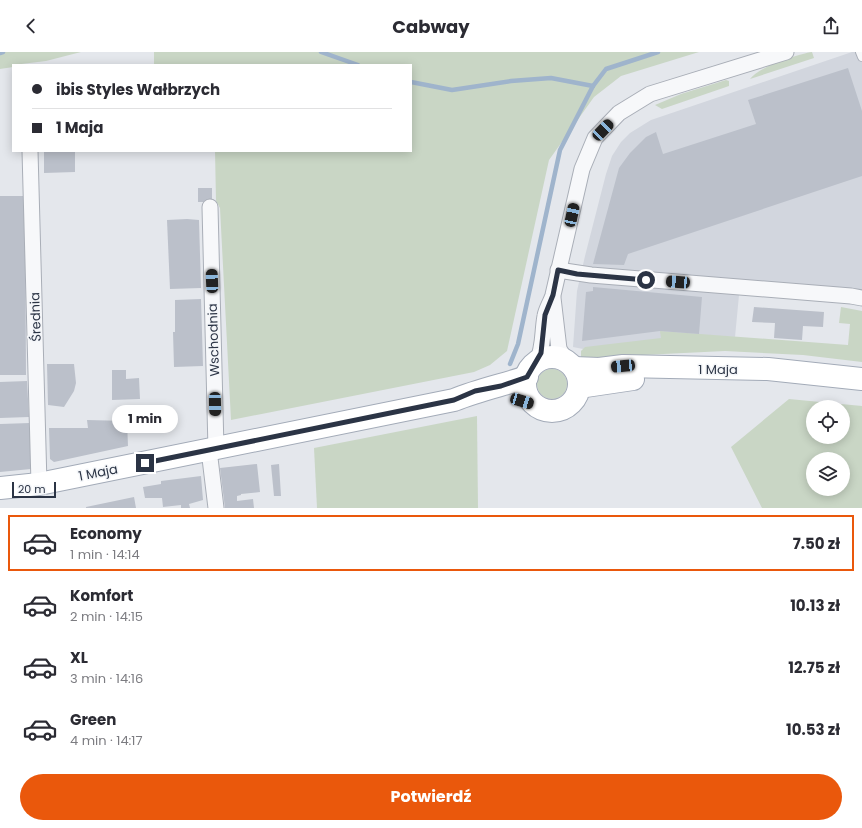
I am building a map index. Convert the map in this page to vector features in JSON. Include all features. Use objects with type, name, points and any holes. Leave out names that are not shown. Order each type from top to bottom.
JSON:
[{"type":"main road","points":[[549,357],[562,359],[573,372],[577,395],[566,407],[551,410],[536,405],[527,392],[532,369],[549,357]]},
{"type":"main road","name":"1 Maja","points":[[573,372],[629,366],[679,369],[768,369],[862,379]]},
{"type":"main road","name":"1 Maja","points":[[0,488],[39,484],[454,400],[475,391],[501,386],[532,369]]},
{"type":"main road","name":"1 Maja","points":[[454,400],[482,401],[513,399],[536,405]]},
{"type":"street","points":[[532,369],[541,353],[544,336],[545,315],[553,295],[582,169],[595,138],[620,113],[650,94],[786,52]]},
{"type":"street","name":"Średnia","points":[[30,152],[39,484]]},
{"type":"street","name":"Wschodnia","points":[[210,207],[212,450],[216,508]]},
{"type":"street","points":[[558,270],[605,277],[862,298]]},
{"type":"street","points":[[553,295],[559,349],[573,372]]},
{"type":"lane","points":[[860,52],[862,57]]},
{"type":"shaded area","points":[[852,52],[862,52],[862,306],[849,302],[739,295],[735,337],[703,335],[583,349],[573,347],[577,291],[585,256],[606,174],[612,156],[621,142],[630,133],[651,120]]},
{"type":"green space","points":[[0,52],[81,52],[46,61],[12,64],[12,67],[0,69]]},
{"type":"green space","points":[[154,52],[699,52],[621,76],[594,97],[549,160],[507,351],[490,365],[474,372],[231,420],[220,208],[216,201],[215,152],[412,152],[412,64],[154,64]]},
{"type":"green space","points":[[812,52],[814,58],[750,79],[754,74],[769,66],[788,58]]},
{"type":"green space","points":[[726,80],[729,81],[729,86],[662,109],[655,105],[681,94]]},
{"type":"green space","points":[[841,307],[862,311],[862,362],[803,355],[725,351],[581,358],[581,351],[585,347],[661,338],[660,331],[848,345],[850,324],[839,323]]},
{"type":"green space","points":[[552,369],[558,370],[566,378],[566,390],[558,398],[552,399],[546,398],[538,390],[537,384],[538,378],[546,370]]},
{"type":"green space","points":[[789,399],[806,401],[806,444],[850,444],[850,405],[862,406],[862,508],[762,508],[731,447]]},
{"type":"green space","points":[[477,416],[478,508],[317,508],[314,448]]},
{"type":"building","points":[[848,68],[862,111],[862,176],[628,254],[624,265],[593,264],[619,168],[630,153],[646,137],[656,132],[663,154],[756,124],[748,100]]},
{"type":"building","points":[[44,152],[75,152],[75,172],[44,173]]},
{"type":"building","points":[[198,188],[212,188],[212,202],[198,202]]},
{"type":"building","points":[[0,196],[25,196],[26,375],[0,375]]},
{"type":"building","points":[[167,220],[199,220],[201,288],[170,289]]},
{"type":"building","points":[[593,287],[702,297],[699,334],[660,331],[582,341],[586,292],[593,291]]},
{"type":"building","points":[[201,299],[203,366],[174,367],[173,332],[175,332],[175,300]]},
{"type":"building","points":[[754,307],[824,312],[823,327],[803,326],[802,340],[774,338],[775,323],[752,322]]},
{"type":"building","points":[[47,364],[74,364],[76,383],[74,391],[64,407],[48,405]]},
{"type":"building","points":[[112,370],[126,370],[126,379],[139,378],[140,399],[112,400]]},
{"type":"building","points":[[27,381],[29,417],[0,418],[0,382]]},
{"type":"building","points":[[87,420],[127,421],[128,446],[54,462],[50,459],[49,428],[88,428]]},
{"type":"building","points":[[30,423],[31,469],[0,472],[0,424]]},
{"type":"building","points":[[257,464],[260,492],[241,494],[237,496],[237,501],[253,499],[254,508],[225,508],[220,468]]},
{"type":"building","points":[[279,464],[281,496],[274,496],[271,465]]},
{"type":"building","points":[[201,476],[203,500],[189,504],[190,508],[181,508],[181,505],[163,507],[162,498],[145,498],[143,487],[161,484],[161,481]]},
{"type":"building","points":[[134,497],[136,508],[86,508],[86,507]]},
{"type":"waterway","points":[[321,52],[355,64]]},
{"type":"waterway","points":[[510,364],[518,344],[560,150],[593,86],[606,69],[658,52]]},
{"type":"waterway","points":[[412,82],[452,90],[511,81],[551,78],[593,86]]},
{"type":"route","points":[[145,463],[454,400],[475,391],[501,386],[527,377],[529,370],[537,362],[541,353],[544,336],[545,315],[553,295],[558,270],[577,274],[646,280]]}]
